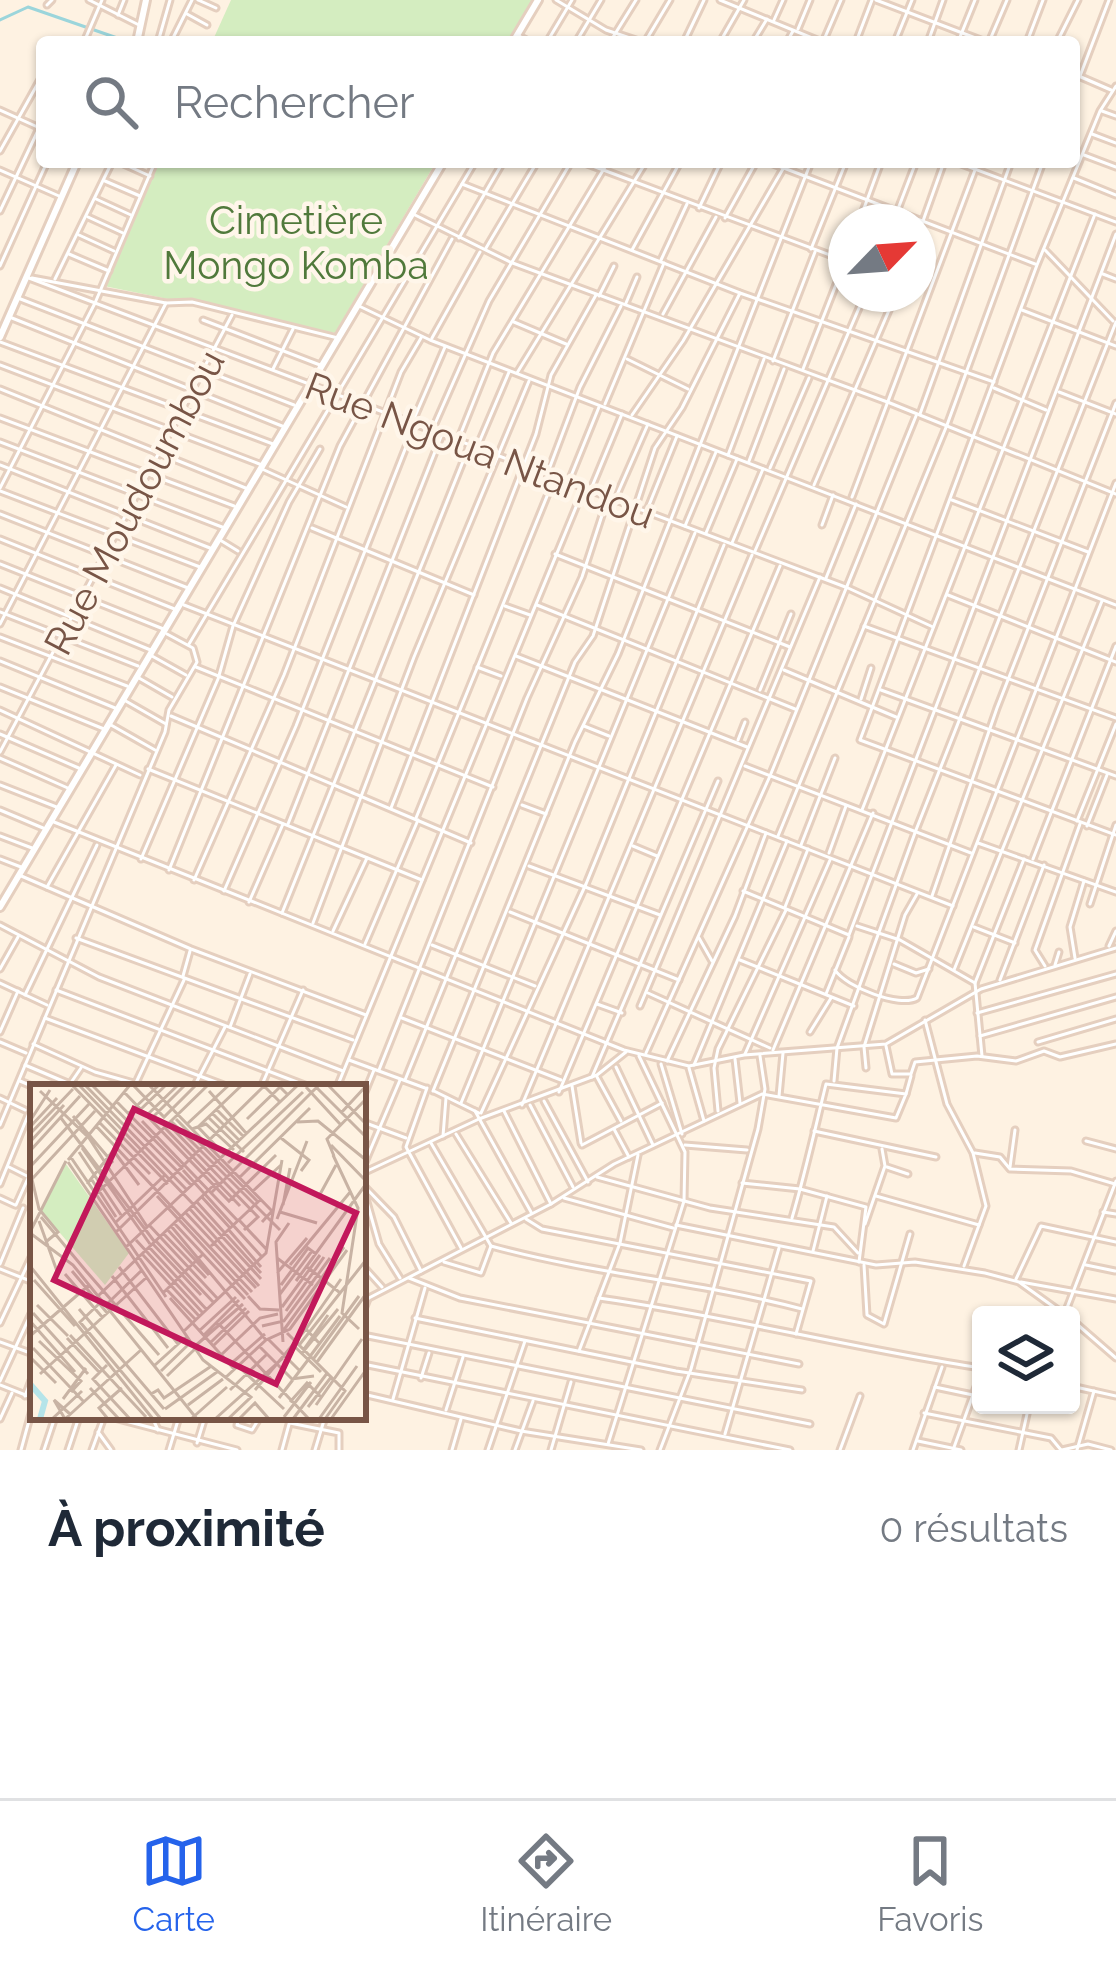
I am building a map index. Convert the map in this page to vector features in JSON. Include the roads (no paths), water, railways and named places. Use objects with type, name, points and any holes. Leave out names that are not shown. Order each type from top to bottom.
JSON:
[{"type":"street","points":[[47,5],[52,0]]},
{"type":"street","points":[[89,0],[141,26]]},
{"type":"street","points":[[118,15],[124,0]]},
{"type":"street","points":[[139,36],[146,0]]},
{"type":"street","points":[[159,36],[170,0]]},
{"type":"street","points":[[174,36],[195,0],[216,8]]},
{"type":"street","points":[[517,36],[538,0]]},
{"type":"street","points":[[556,0],[624,36]]},
{"type":"street","points":[[551,36],[572,0]]},
{"type":"street","points":[[580,36],[602,0]]},
{"type":"street","points":[[613,36],[636,0]]},
{"type":"street","points":[[648,36],[670,0]]},
{"type":"street","points":[[687,36],[704,0]]},
{"type":"street","points":[[720,0],[809,36]]},
{"type":"street","points":[[723,36],[745,0]]},
{"type":"street","points":[[758,36],[783,0]]},
{"type":"street","points":[[792,36],[810,0]]},
{"type":"street","points":[[825,36],[841,0]]},
{"type":"street","points":[[859,36],[874,0],[972,36]]},
{"type":"street","points":[[898,36],[912,0]]},
{"type":"street","points":[[930,36],[943,0]]},
{"type":"street","points":[[960,36],[974,0]]},
{"type":"street","points":[[991,36],[1006,0]]},
{"type":"street","points":[[1029,36],[1043,0]]},
{"type":"street","points":[[1060,36],[1078,0]]},
{"type":"street","points":[[1080,68],[1109,0]]},
{"type":"street","points":[[87,36],[101,3]]},
{"type":"street","points":[[185,14],[207,25]]},
{"type":"street","points":[[1080,76],[1114,88],[1080,159]]},
{"type":"street","points":[[0,151],[36,86]]},
{"type":"street","points":[[0,110],[36,125]]},
{"type":"street","points":[[1100,111],[1116,116]]},
{"type":"street","points":[[1090,134],[1116,143]]},
{"type":"street","points":[[0,212],[36,137]]},
{"type":"street","points":[[1082,154],[1116,167]]},
{"type":"street","points":[[0,266],[44,168]]},
{"type":"street","points":[[74,168],[0,340],[273,445]]},
{"type":"street","points":[[56,279],[109,168]]},
{"type":"street","points":[[133,168],[150,176]]},
{"type":"street","points":[[153,168],[85,323],[0,490],[203,568]]},
{"type":"street","points":[[0,907],[439,168]]},
{"type":"street","points":[[189,644],[471,168]]},
{"type":"street","points":[[169,871],[360,403],[499,168]]},
{"type":"street","points":[[430,340],[533,168]]},
{"type":"street","points":[[432,429],[510,262],[568,168]]},
{"type":"street","points":[[597,168],[637,179],[717,216],[828,254]]},
{"type":"street","points":[[517,373],[643,168]]},
{"type":"street","points":[[632,250],[677,168]]},
{"type":"street","points":[[699,208],[718,168]]},
{"type":"street","points":[[725,218],[753,168]]},
{"type":"street","points":[[462,1250],[408,1151],[406,1138],[455,1041],[582,726],[602,690],[809,168]]},
{"type":"street","points":[[773,361],[844,168]]},
{"type":"street","points":[[865,204],[879,168]]},
{"type":"street","points":[[900,204],[914,168]]},
{"type":"street","points":[[929,204],[942,168]]},
{"type":"street","points":[[970,168],[1116,222]]},
{"type":"street","points":[[641,1055],[670,1003],[881,512],[1009,168]]},
{"type":"street","points":[[778,836],[947,425],[1040,168]]},
{"type":"street","points":[[1076,168],[860,740],[1114,834]]},
{"type":"street","points":[[632,415],[784,169],[882,204]]},
{"type":"street","points":[[0,170],[61,196]]},
{"type":"street","points":[[459,438],[489,362],[602,170]]},
{"type":"street","points":[[936,269],[975,170]]},
{"type":"street","points":[[1072,178],[1116,195]]},
{"type":"street","points":[[103,180],[141,197]]},
{"type":"street","points":[[462,184],[740,293],[966,372],[1050,411]]},
{"type":"street","points":[[94,198],[133,215]]},
{"type":"street","points":[[568,482],[646,312],[688,203]]},
{"type":"street","points":[[412,213],[482,251],[890,403],[1114,493]]},
{"type":"street","points":[[862,809],[1050,319],[1095,214]]},
{"type":"street","points":[[86,216],[124,233]]},
{"type":"street","points":[[662,318],[717,216]]},
{"type":"street","points":[[936,225],[1037,265]]},
{"type":"street","points":[[810,1032],[829,996],[1116,234]]},
{"type":"street","points":[[77,235],[116,252]]},
{"type":"street","points":[[835,1083],[837,1048],[916,830],[1116,324],[1043,249]]},
{"type":"street","points":[[67,254],[109,271]]},
{"type":"street","points":[[391,808],[525,464],[547,386],[614,266]]},
{"type":"street","points":[[1101,273],[1116,280]]},
{"type":"street","points":[[548,474],[578,397],[638,277]]},
{"type":"street","points":[[27,278],[56,279],[166,303],[192,302],[338,338]]},
{"type":"street","name":"Rue Ngoua Ntandou","points":[[27,278],[334,397],[478,445],[634,509],[823,578],[934,627]]},
{"type":"street","points":[[366,1162],[595,631],[656,448],[740,293]]},
{"type":"street","points":[[16,297],[297,406]]},
{"type":"street","points":[[0,624],[166,303]]},
{"type":"street","points":[[358,305],[422,337],[1116,605]]},
{"type":"street","points":[[0,306],[74,344],[284,426]]},
{"type":"street","points":[[801,372],[828,309]]},
{"type":"street","points":[[1021,309],[1116,346]]},
{"type":"street","points":[[574,1190],[526,1104],[536,1071],[858,312]]},
{"type":"street","points":[[814,486],[889,312]]},
{"type":"street","points":[[640,1006],[823,578],[921,312]]},
{"type":"street","name":"Rue Moudoumbou","points":[[0,755],[232,315]]},
{"type":"street","points":[[203,320],[321,365]]},
{"type":"street","points":[[513,321],[567,345]]},
{"type":"street","points":[[272,370],[294,327]]},
{"type":"street","points":[[194,880],[272,701],[401,372],[422,337]]},
{"type":"street","points":[[224,891],[445,346]]},
{"type":"street","points":[[728,455],[764,357]]},
{"type":"street","points":[[626,358],[690,390]]},
{"type":"street","points":[[0,365],[172,429],[348,508]]},
{"type":"street","points":[[748,463],[785,366]]},
{"type":"street","points":[[478,445],[510,370]]},
{"type":"street","points":[[480,1115],[586,884],[626,778],[728,544],[809,375]]},
{"type":"street","points":[[312,926],[530,379]]},
{"type":"street","points":[[0,389],[248,489]]},
{"type":"street","points":[[1057,392],[1114,413]]},
{"type":"street","points":[[932,898],[989,729],[1116,403]]},
{"type":"street","points":[[590,491],[623,413]]},
{"type":"street","points":[[0,418],[237,507]]},
{"type":"street","points":[[614,500],[649,422]]},
{"type":"street","points":[[249,902],[349,671],[442,433]]},
{"type":"street","points":[[646,513],[678,434]]},
{"type":"street","points":[[0,442],[225,528]]},
{"type":"street","points":[[281,915],[470,442]]},
{"type":"street","points":[[141,860],[218,679],[232,626],[296,488],[320,449]]},
{"type":"street","points":[[684,527],[716,451]]},
{"type":"street","points":[[705,535],[737,459]]},
{"type":"street","points":[[0,465],[214,549]]},
{"type":"street","points":[[364,946],[439,768],[518,557],[555,478]]},
{"type":"street","points":[[835,970],[842,979],[914,1002],[1116,483]]},
{"type":"street","points":[[338,1084],[584,489]]},
{"type":"street","points":[[822,525],[834,493]]},
{"type":"street","points":[[366,1091],[473,844],[586,567],[608,498]]},
{"type":"street","points":[[949,500],[1090,553]]},
{"type":"street","points":[[0,514],[190,589]]},
{"type":"street","points":[[310,528],[474,596]]},
{"type":"street","points":[[461,1103],[695,531]]},
{"type":"street","points":[[0,539],[953,906]]},
{"type":"street","points":[[218,539],[241,553]]},
{"type":"street","points":[[555,554],[792,647]]},
{"type":"street","points":[[0,564],[165,631],[189,644],[197,655],[0,1125]]},
{"type":"street","points":[[559,1092],[581,1030],[639,906],[781,564]]},
{"type":"street","points":[[0,587],[152,653],[188,677]]},
{"type":"street","points":[[946,595],[1113,661]]},
{"type":"street","points":[[954,970],[1026,800],[1102,599]]},
{"type":"street","points":[[503,605],[532,616]]},
{"type":"street","points":[[536,605],[797,709]]},
{"type":"street","points":[[2,613],[143,668]]},
{"type":"street","points":[[760,692],[790,614]]},
{"type":"street","points":[[862,625],[1116,721],[1035,950],[1046,968]]},
{"type":"street","points":[[0,637],[131,687]]},
{"type":"street","points":[[1034,860],[1116,646]]},
{"type":"street","points":[[515,656],[749,748]]},
{"type":"street","points":[[0,661],[118,709]]},
{"type":"street","points":[[194,666],[300,713],[494,787]]},
{"type":"street","points":[[475,667],[504,677]]},
{"type":"street","points":[[861,699],[871,668]]},
{"type":"street","points":[[782,669],[898,717]]},
{"type":"street","points":[[137,678],[176,699]]},
{"type":"street","points":[[0,687],[108,727],[156,751]]},
{"type":"street","points":[[880,690],[1116,776]]},
{"type":"street","points":[[124,700],[168,725]]},
{"type":"street","points":[[0,710],[143,777]]},
{"type":"street","points":[[171,716],[473,844]]},
{"type":"street","points":[[737,742],[745,722]]},
{"type":"street","points":[[582,726],[611,736]]},
{"type":"street","points":[[0,734],[82,770]]},
{"type":"street","points":[[0,755],[70,790]]},
{"type":"street","points":[[801,844],[835,758]]},
{"type":"street","points":[[46,889],[117,763]]},
{"type":"street","points":[[743,766],[893,819],[974,854]]},
{"type":"street","points":[[147,769],[424,881]]},
{"type":"street","points":[[1087,826],[1108,773]]},
{"type":"street","points":[[594,1076],[718,782]]},
{"type":"street","points":[[0,785],[59,808]]},
{"type":"street","points":[[520,804],[547,814]]},
{"type":"street","points":[[744,1055],[807,917],[847,805]]},
{"type":"street","points":[[0,810],[75,832],[663,1063],[691,1066],[778,1051],[886,1044],[925,1018],[999,982],[1116,948]]},
{"type":"street","points":[[779,1096],[778,1051],[873,813]]},
{"type":"street","points":[[1090,904],[1116,825]]},
{"type":"street","points":[[608,1444],[684,1201],[682,1144],[663,1063],[712,963],[767,831]]},
{"type":"street","points":[[0,836],[34,849]]},
{"type":"street","points":[[704,1121],[691,1066],[787,839]]},
{"type":"street","points":[[26,995],[98,843]]},
{"type":"street","points":[[978,843],[1116,892]]},
{"type":"street","points":[[631,845],[659,857]]},
{"type":"street","points":[[718,1114],[714,1062],[760,968],[809,848]]},
{"type":"street","points":[[332,934],[368,856]]},
{"type":"street","points":[[982,1057],[975,982],[1025,857]]},
{"type":"street","points":[[0,860],[46,889],[368,1016]]},
{"type":"street","points":[[999,982],[1045,864]]},
{"type":"street","points":[[527,866],[613,893],[662,916]]},
{"type":"street","points":[[1075,958],[1070,927],[1084,880]]},
{"type":"street","points":[[0,886],[10,891]]},
{"type":"street","points":[[743,891],[849,935]]},
{"type":"street","points":[[866,1068],[865,1047],[918,892]]},
{"type":"street","points":[[508,911],[680,980]]},
{"type":"street","points":[[0,925],[175,1006],[343,1071]]},
{"type":"street","points":[[855,925],[900,940],[975,982]]},
{"type":"street","points":[[972,926],[1015,943]]},
{"type":"street","points":[[1108,950],[1116,931]]},
{"type":"street","points":[[0,969],[18,936]]},
{"type":"street","points":[[698,937],[712,963]]},
{"type":"street","points":[[76,938],[355,1041]]},
{"type":"street","points":[[430,945],[538,987]]},
{"type":"street","points":[[135,1084],[175,1006],[191,950]]},
{"type":"street","points":[[1055,965],[1059,952]]},
{"type":"street","points":[[739,960],[855,1006]]},
{"type":"street","points":[[892,963],[916,974],[930,969]]},
{"type":"street","points":[[195,1084],[251,973]]},
{"type":"street","points":[[975,1014],[1116,974]]},
{"type":"street","points":[[0,983],[47,1005]]},
{"type":"street","points":[[262,1084],[304,988]]},
{"type":"street","points":[[54,990],[301,1084]]},
{"type":"street","points":[[0,1032],[18,992]]},
{"type":"street","points":[[646,992],[778,1051]]},
{"type":"street","points":[[978,1037],[1116,997]]},
{"type":"street","points":[[596,1003],[622,1013]]},
{"type":"street","points":[[43,1017],[221,1084]]},
{"type":"street","points":[[400,1018],[563,1081]]},
{"type":"street","points":[[925,1018],[947,1104],[973,1153],[986,1206],[963,1268]]},
{"type":"street","points":[[1038,1042],[1116,1019]]},
{"type":"street","points":[[0,1042],[27,1053]]},
{"type":"street","points":[[32,1043],[132,1084]]},
{"type":"street","points":[[886,1044],[892,1074],[911,1074]]},
{"type":"street","points":[[366,1299],[382,1286],[422,1273],[551,1204],[629,1157],[762,1094],[896,1118],[915,1062],[982,1057],[1016,1061],[1044,1051],[1060,1057],[1116,1044]]},
{"type":"street","points":[[366,1169],[455,1132],[480,1115],[543,1100],[615,1066],[626,1051]]},
{"type":"street","points":[[660,1450],[689,1372],[748,1150],[758,1129],[760,1054]]},
{"type":"street","points":[[641,1055],[680,1135]]},
{"type":"street","points":[[734,1057],[740,1103]]},
{"type":"street","points":[[348,1059],[446,1096],[480,1115],[528,1216],[542,1228],[812,1281],[796,1337]]},
{"type":"street","points":[[24,1064],[70,1084],[81,1066]]},
{"type":"street","points":[[615,1066],[654,1148]]},
{"type":"street","points":[[594,1076],[621,1123]]},
{"type":"street","points":[[19,1080],[30,1085]]},
{"type":"street","points":[[792,1218],[826,1084],[907,1094]]},
{"type":"street","points":[[572,1085],[582,1144],[662,1103]]},
{"type":"street","points":[[442,1137],[446,1096]]},
{"type":"street","points":[[0,1098],[28,1112]]},
{"type":"street","points":[[543,1100],[588,1182]]},
{"type":"street","points":[[0,1184],[30,1108]]},
{"type":"street","points":[[503,1110],[551,1204]]},
{"type":"street","points":[[366,1123],[406,1138]]},
{"type":"street","points":[[613,1127],[629,1157]]},
{"type":"street","points":[[1010,1168],[1015,1130]]},
{"type":"street","points":[[812,1131],[936,1157]]},
{"type":"street","points":[[455,1132],[512,1224]]},
{"type":"street","points":[[430,1141],[491,1246],[804,1309]]},
{"type":"street","points":[[1086,1141],[1116,1149]]},
{"type":"street","points":[[682,1144],[748,1150]]},
{"type":"street","points":[[858,1253],[863,1224],[885,1166],[883,1148]]},
{"type":"street","points":[[579,1351],[620,1243],[638,1153]]},
{"type":"street","points":[[973,1153],[1000,1157],[1010,1168],[1071,1172],[1115,1182],[1068,1306]]},
{"type":"street","points":[[1,1157],[30,1177]]},
{"type":"street","points":[[885,1166],[908,1174]]},
{"type":"street","points":[[595,1177],[684,1201],[821,1224],[844,1234],[862,1262],[867,1315],[884,1324],[898,1292],[899,1265],[910,1234]]},
{"type":"street","points":[[16,1205],[30,1180]]},
{"type":"street","points":[[740,1183],[800,1190],[869,1208]]},
{"type":"street","points":[[366,1188],[394,1217],[422,1273]]},
{"type":"street","points":[[366,1196],[379,1244],[404,1278],[590,1323],[799,1364]]},
{"type":"street","points":[[812,1252],[827,1196]]},
{"type":"street","points":[[876,1196],[980,1225]]},
{"type":"street","points":[[562,1197],[576,1206],[728,1238],[862,1262],[963,1268],[1116,1299]]},
{"type":"street","points":[[0,1200],[30,1211]]},
{"type":"street","points":[[23,1208],[0,1266],[30,1281]]},
{"type":"street","points":[[1101,1211],[1116,1214]]},
{"type":"street","points":[[1017,1281],[1041,1226],[1116,1241]]},
{"type":"street","points":[[443,1262],[481,1273],[491,1246]]},
{"type":"street","points":[[724,1436],[779,1247]]},
{"type":"street","points":[[0,1323],[30,1259]]},
{"type":"street","points":[[1084,1265],[1115,1271]]},
{"type":"street","points":[[366,1269],[382,1286]]},
{"type":"street","points":[[1017,1281],[1052,1306]]},
{"type":"street","points":[[393,1400],[425,1286]]},
{"type":"street","points":[[598,1298],[796,1337],[865,1344],[972,1370]]},
{"type":"street","points":[[30,1317],[0,1383],[30,1397]]},
{"type":"street","points":[[415,1318],[635,1363],[802,1390]]},
{"type":"street","points":[[1080,1327],[1116,1358]]},
{"type":"street","points":[[366,1336],[810,1424]]},
{"type":"street","points":[[488,1450],[505,1395],[520,1369],[525,1341]]},
{"type":"street","points":[[0,1342],[30,1353]]},
{"type":"street","points":[[421,1378],[429,1351]]},
{"type":"street","points":[[445,1412],[463,1356]]},
{"type":"street","points":[[366,1365],[724,1436],[754,1447],[790,1450]]},
{"type":"street","points":[[913,1450],[943,1366]]},
{"type":"street","points":[[551,1450],[572,1380]]},
{"type":"street","points":[[25,1396],[30,1384]]},
{"type":"street","points":[[934,1387],[972,1395]]},
{"type":"street","points":[[1080,1388],[1116,1396]]},
{"type":"street","points":[[0,1419],[13,1391]]},
{"type":"street","points":[[1078,1447],[1094,1391]]},
{"type":"street","points":[[366,1395],[521,1431],[641,1450]]},
{"type":"street","points":[[840,1450],[860,1396]]},
{"type":"street","points":[[953,1449],[972,1398]]},
{"type":"street","points":[[515,1450],[533,1400]]},
{"type":"street","points":[[924,1413],[1054,1440],[1061,1450],[1111,1450]]},
{"type":"street","points":[[1019,1450],[1028,1414]]},
{"type":"street","points":[[21,1450],[30,1417]]},
{"type":"street","points":[[452,1450],[462,1418]]},
{"type":"street","points":[[44,1450],[54,1420]]},
{"type":"street","points":[[68,1450],[78,1420]]},
{"type":"street","points":[[92,1450],[105,1420]]},
{"type":"street","points":[[121,1420],[237,1450]]},
{"type":"street","points":[[140,1424],[145,1420]]},
{"type":"street","points":[[151,1420],[159,1432]]},
{"type":"street","points":[[169,1450],[178,1420]]},
{"type":"street","points":[[197,1442],[204,1420]]},
{"type":"street","points":[[238,1420],[237,1425],[254,1430],[259,1420]]},
{"type":"street","points":[[282,1450],[290,1420],[342,1435],[339,1450]]},
{"type":"street","points":[[315,1450],[325,1420]]},
{"type":"street","points":[[98,1432],[111,1450]]},
{"type":"street","points":[[916,1441],[962,1450]]},
{"type":"waterway","points":[[0,20],[28,7],[111,36]]},
{"type":"park label","name":"Cimetière Mongo Komba","points":[[296,242]]}]
